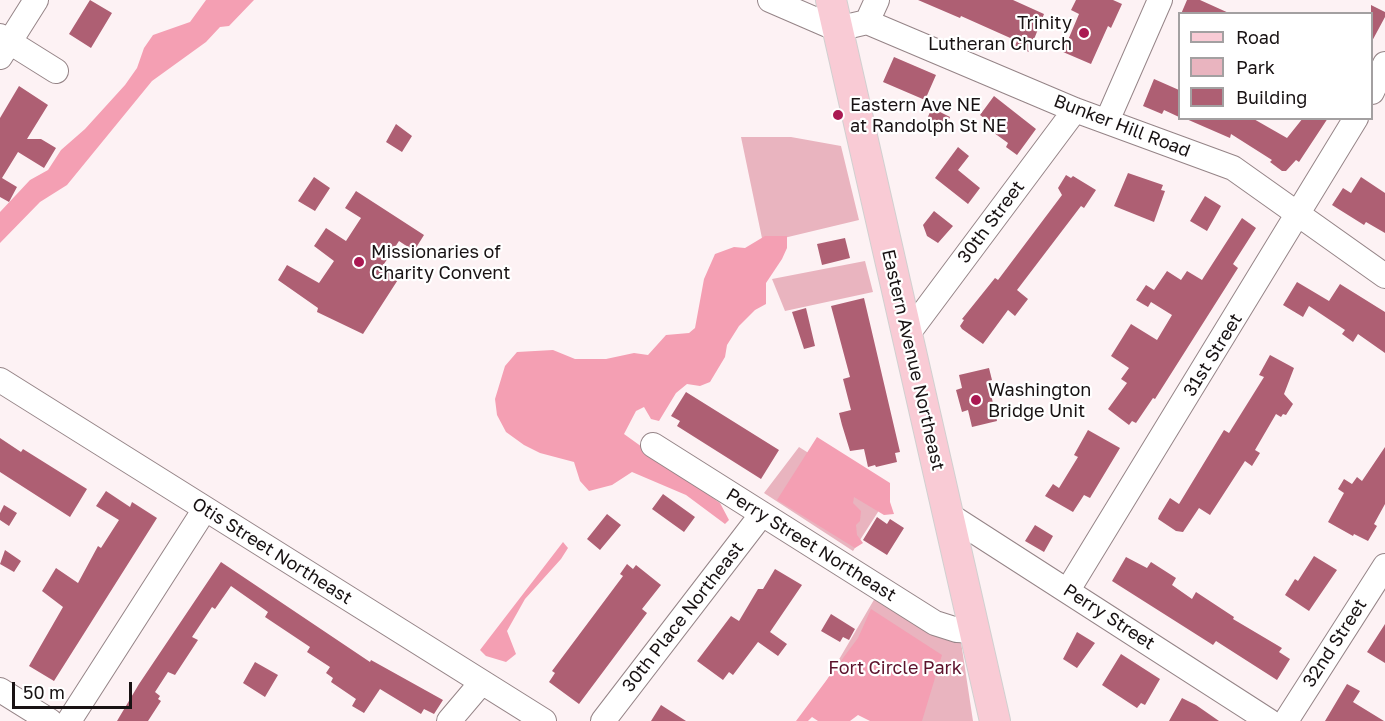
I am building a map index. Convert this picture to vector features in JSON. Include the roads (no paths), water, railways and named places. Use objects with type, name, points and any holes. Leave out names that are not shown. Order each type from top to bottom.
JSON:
[{"type":"main road","name":"Eastern Avenue Northeast","points":[[831,0],[995,721]]},
{"type":"street","points":[[36,0],[3,45],[56,71]]},
{"type":"street","points":[[770,0],[837,29]]},
{"type":"street","points":[[1107,121],[1160,0]]},
{"type":"street","name":"Bunker Hill Road","points":[[837,29],[872,11],[1075,110],[1233,168],[1385,276]]},
{"type":"street","points":[[1373,88],[1385,64]]},
{"type":"street","name":"30th Street","points":[[907,335],[1075,110]]},
{"type":"street","name":"31st Street","points":[[1068,590],[1300,214],[1355,120]]},
{"type":"street","name":"Otis Street Northeast","points":[[0,380],[544,721]]},
{"type":"street","name":"Perry Street Northeast","points":[[653,445],[935,623],[957,630],[975,631]]},
{"type":"street","points":[[69,721],[205,508]]},
{"type":"street","name":"30th Place Northeast","points":[[603,721],[762,514]]},
{"type":"street","name":"Perry Street","points":[[948,515],[1269,721]]},
{"type":"street","name":"32nd Street","points":[[1286,721],[1385,566]]},
{"type":"street","points":[[449,721],[482,682]]},
{"type":"street","points":[[0,690],[50,721]]},
{"type":"place","name":"Trinity Lutheran Church","points":[[1084,33]]},
{"type":"place","name":"Eastern Ave NE at Randolph St NE","points":[[838,115]]},
{"type":"place","name":"Missionaries of Charity Convent","points":[[359,262]]},
{"type":"place","name":"Washington Bridge Unit","points":[[976,400]]},
{"type":"park label","name":"Fort Circle Park","points":[[895,668]]}]
